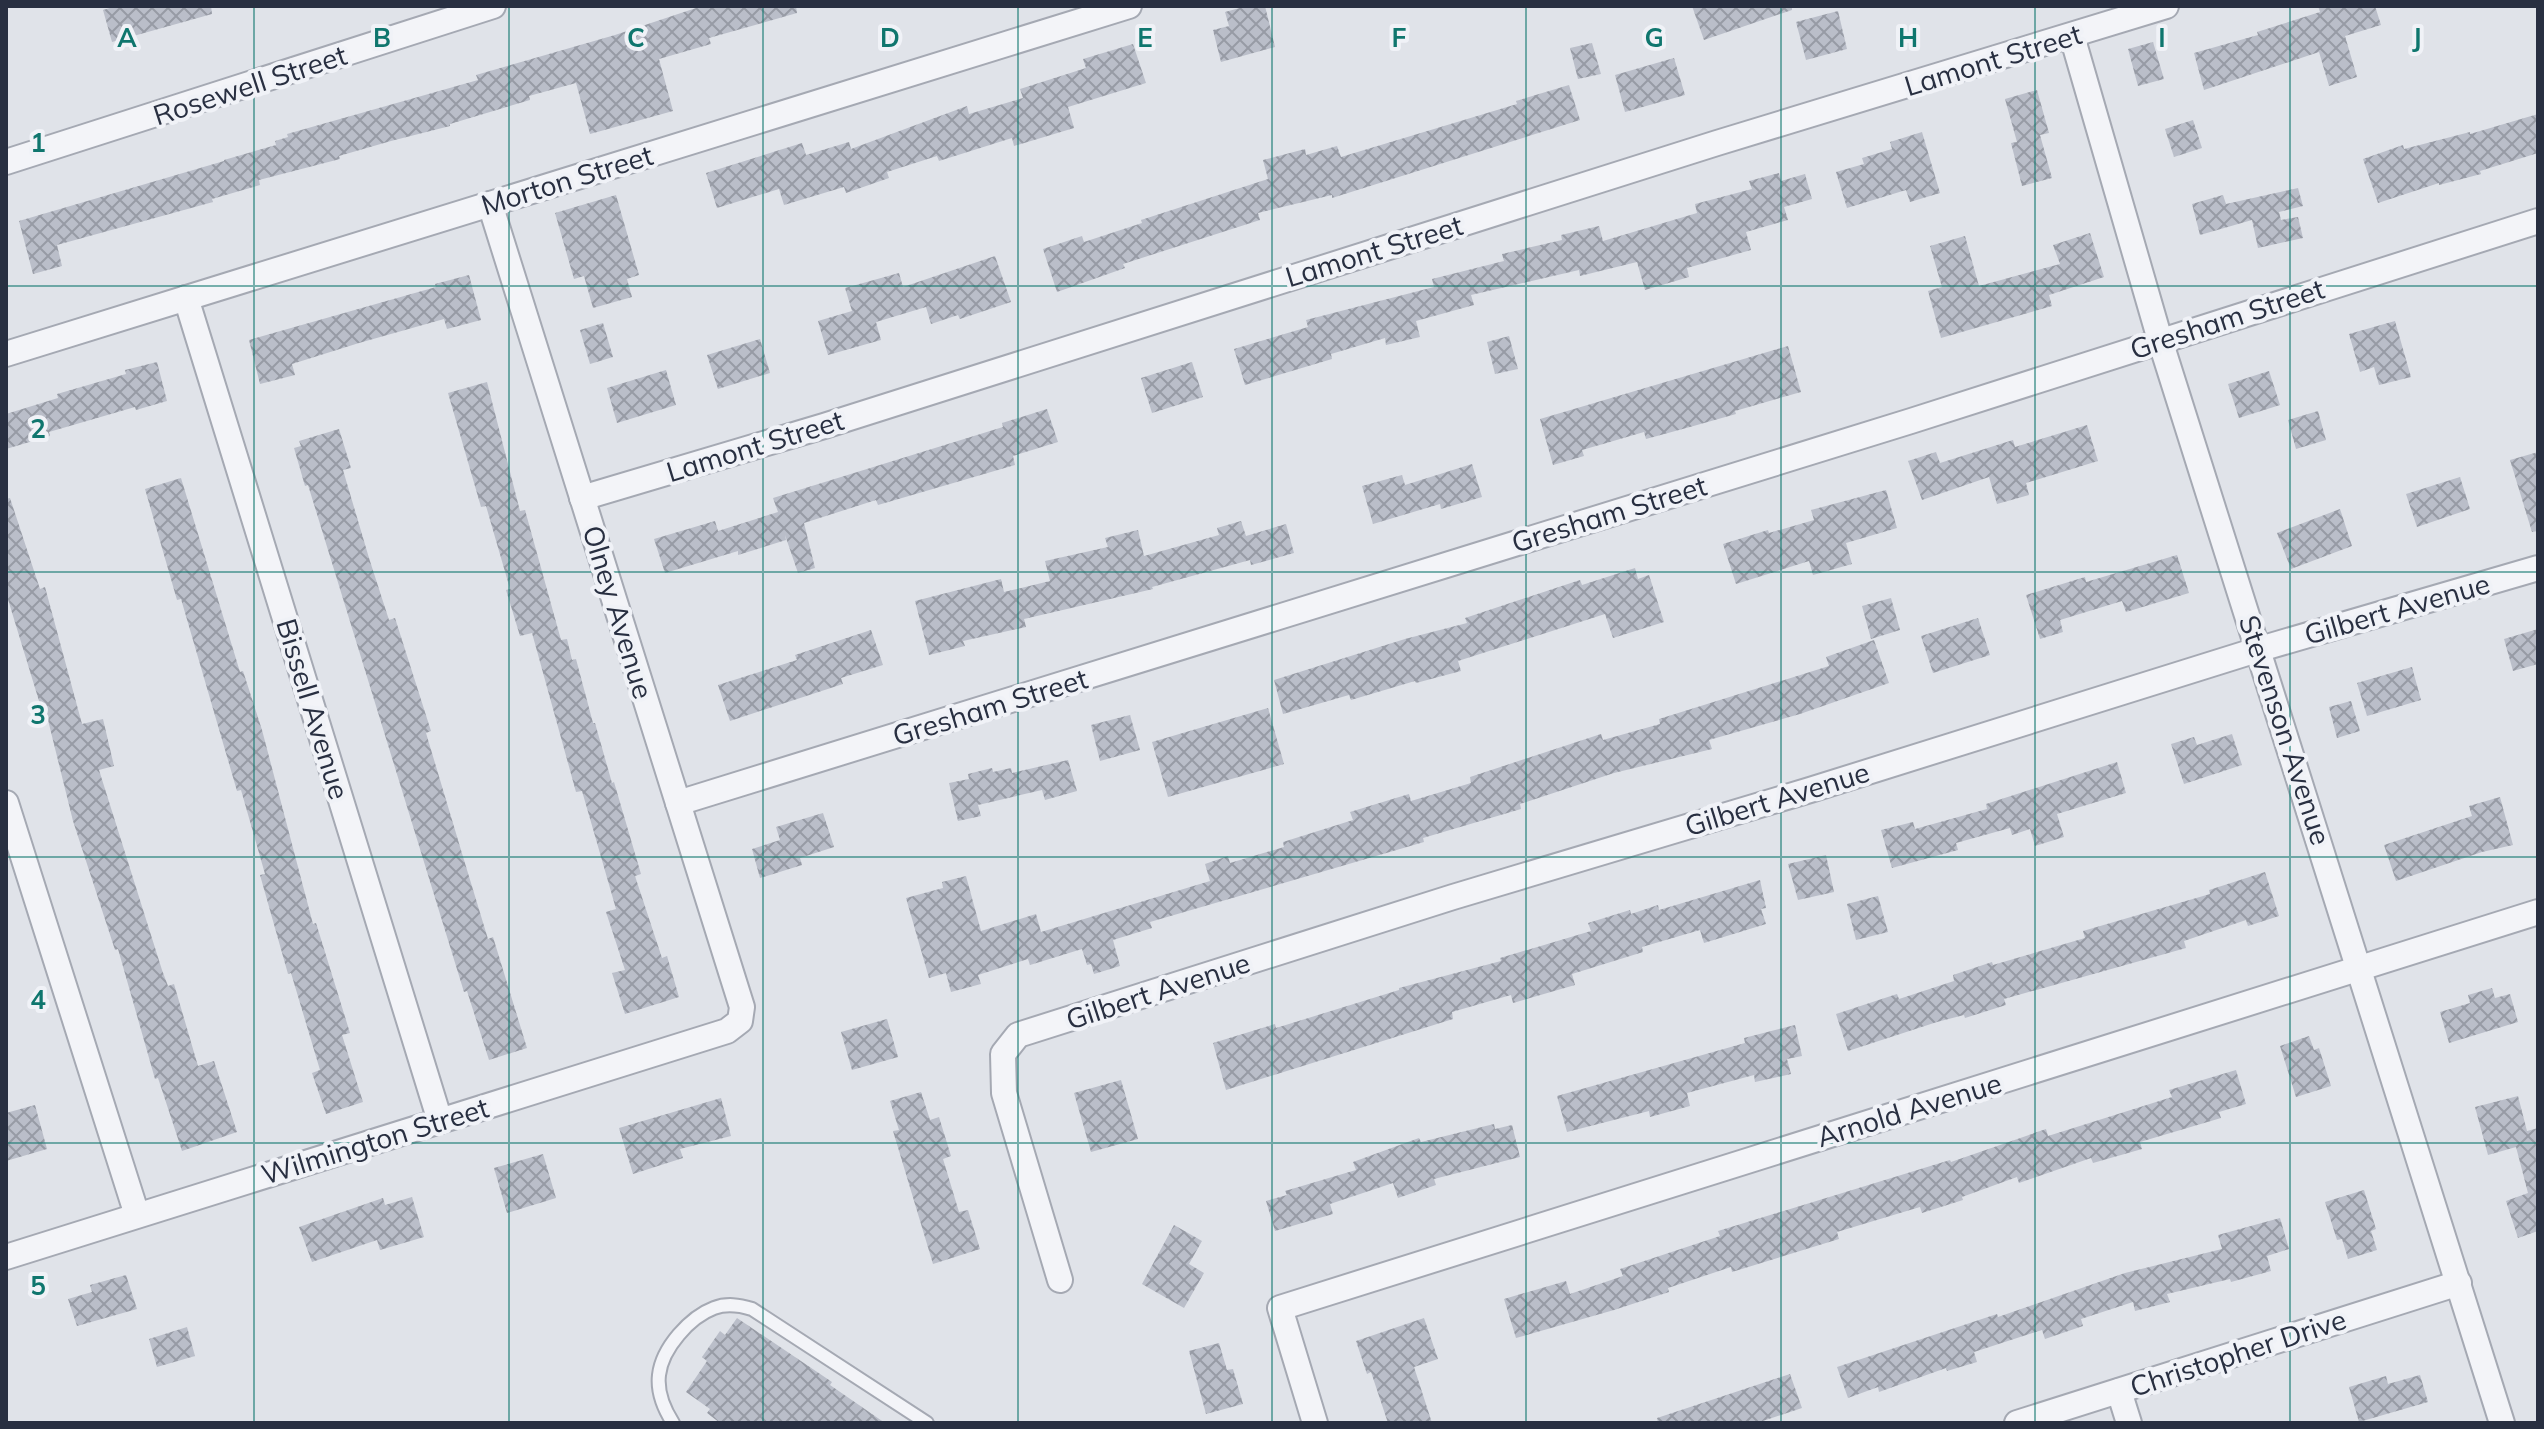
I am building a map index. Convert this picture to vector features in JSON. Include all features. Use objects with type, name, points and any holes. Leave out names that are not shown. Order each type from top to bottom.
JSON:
[{"type":"street","name":"Rosewell Street","points":[[6,162],[493,6]]},
{"type":"street","name":"Morton Street","points":[[6,354],[1129,6]]},
{"type":"street","name":"Lamont Street","points":[[582,498],[838,421],[1717,143],[2166,6]]},
{"type":"street","name":"Stevenson Avenue","points":[[2072,36],[2160,340],[2502,1423]]},
{"type":"street","name":"Olney Avenue","points":[[490,204],[742,1007],[740,1021]]},
{"type":"street","name":"Gresham Street","points":[[678,803],[1911,421],[2538,221]]},
{"type":"street","name":"Bissell Avenue","points":[[186,298],[440,1121]]},
{"type":"street","name":"Gilbert Avenue","points":[[1060,1280],[1004,1093],[1003,1054],[1018,1035],[1453,897],[1810,790],[2260,649],[2538,568]]},
{"type":"street","points":[[6,803],[137,1215]]},
{"type":"street","name":"Arnold Avenue","points":[[1315,1423],[1280,1308],[2538,912]]},
{"type":"street","name":"Wilmington Street","points":[[6,1257],[727,1031],[740,1021]]},
{"type":"street","name":"Christopher Drive","points":[[2017,1423],[2459,1283]]},
{"type":"street","points":[[2119,1391],[2129,1423]]},
{"type":"lane","points":[[673,1423],[663,1404],[659,1387],[659,1374],[665,1356],[693,1321],[716,1307],[728,1305],[752,1309],[927,1423]]},
{"type":"building","points":[[117,6],[211,6],[212,14],[112,42],[103,10]]},
{"type":"building","points":[[702,6],[796,6],[797,13],[709,38],[711,44],[659,59],[673,111],[590,134],[576,83],[529,96],[530,100],[450,126],[259,180],[260,185],[212,199],[213,202],[57,245],[62,266],[33,274],[19,221],[276,145],[275,141],[288,137],[287,134],[478,80],[476,75]]},
{"type":"building","points":[[1247,6],[1265,6],[1275,47],[1221,62],[1213,30],[1229,26],[1225,12]]},
{"type":"building","points":[[1692,6],[1792,6],[1792,10],[1704,40]]},
{"type":"building","points":[[2318,6],[2375,6],[2381,25],[2345,36],[2357,77],[2329,86],[2319,52],[2204,90],[2194,53],[2258,35],[2257,32],[2320,12]]},
{"type":"building","points":[[1838,11],[1847,49],[1806,60],[1796,22]]},
{"type":"building","points":[[2153,42],[2164,79],[2138,86],[2128,49]]},
{"type":"building","points":[[1592,43],[1601,74],[1578,79],[1570,48]]},
{"type":"building","points":[[1133,44],[1146,83],[1068,107],[1074,128],[1014,146],[1012,138],[939,161],[937,156],[887,172],[889,178],[846,193],[844,187],[784,205],[779,189],[717,208],[706,173],[802,143],[806,155],[849,142],[851,149],[967,106],[969,114],[1023,98],[1020,89],[1086,68],[1083,59]]},
{"type":"building","points":[[1674,58],[1685,95],[1625,112],[1615,75]]},
{"type":"building","points":[[1569,85],[1580,120],[1332,198],[1332,195],[1258,213],[1260,220],[1123,264],[1125,268],[1057,292],[1043,249],[1082,236],[1084,242],[1268,179],[1263,160],[1305,149],[1306,155],[1337,146],[1341,157],[1517,104],[1516,101]]},
{"type":"building","points":[[2037,90],[2049,133],[2040,135],[2052,178],[2022,186],[2011,143],[2017,142],[2005,99]]},
{"type":"building","points":[[2538,114],[2538,153],[2480,171],[2481,174],[2439,183],[2378,203],[2363,159],[2403,145],[2404,149],[2470,134]]},
{"type":"building","points":[[2193,120],[2202,148],[2174,157],[2165,129]]},
{"type":"building","points":[[1922,132],[1940,193],[1910,202],[1906,190],[1847,208],[1836,172],[1864,164],[1862,158],[1892,149],[1890,142]]},
{"type":"building","points":[[1779,173],[1781,181],[1805,174],[1812,199],[1784,207],[1788,220],[1746,232],[1751,250],[1687,268],[1689,277],[1645,290],[1637,262],[1580,276],[1579,270],[1471,295],[1474,305],[1416,321],[1420,337],[1386,345],[1385,338],[1331,354],[1332,359],[1245,385],[1234,349],[1308,327],[1306,320],[1434,287],[1432,279],[1504,261],[1502,254],[1562,240],[1561,235],[1599,226],[1603,241],[1697,213],[1695,204],[1752,189],[1749,181]]},
{"type":"building","points":[[2298,188],[2303,206],[2279,212],[2281,220],[2298,217],[2303,238],[2258,248],[2252,220],[2200,235],[2192,204],[2223,195],[2226,204]]},
{"type":"building","points":[[616,195],[639,275],[627,279],[632,297],[593,308],[584,276],[574,279],[555,213]]},
{"type":"building","points":[[2090,233],[2104,277],[2049,295],[2052,306],[1941,338],[1928,291],[1942,287],[1930,246],[1965,236],[1979,286],[2060,264],[2053,245]]},
{"type":"building","points":[[995,256],[1011,302],[960,319],[958,315],[931,324],[926,307],[876,322],[881,340],[828,355],[818,321],[852,311],[845,288],[899,273],[903,287]]},
{"type":"building","points":[[469,275],[481,320],[447,329],[444,319],[359,343],[292,364],[295,375],[260,384],[249,340]]},
{"type":"building","points":[[2395,321],[2411,377],[2379,385],[2374,367],[2360,372],[2349,334]]},
{"type":"building","points":[[603,323],[613,357],[590,364],[580,330]]},
{"type":"building","points":[[1509,336],[1518,369],[1495,374],[1487,342]]},
{"type":"building","points":[[760,339],[770,373],[718,389],[707,355]]},
{"type":"building","points":[[1788,346],[1801,392],[1646,439],[1644,432],[1582,450],[1584,456],[1553,465],[1540,419]]},
{"type":"building","points":[[157,362],[167,401],[49,432],[50,436],[6,449],[6,414],[58,398],[57,394],[126,374],[125,370]]},
{"type":"building","points":[[1192,362],[1203,397],[1152,413],[1141,378]]},
{"type":"building","points":[[666,370],[676,405],[617,423],[607,388]]},
{"type":"building","points":[[2269,371],[2280,405],[2239,418],[2228,384]]},
{"type":"building","points":[[487,382],[520,511],[525,510],[561,640],[567,639],[572,660],[576,659],[641,874],[635,876],[662,958],[667,956],[679,997],[625,1014],[612,973],[625,970],[606,912],[616,909],[582,791],[576,792],[532,633],[520,636],[486,506],[481,507],[448,393]]},
{"type":"building","points":[[1047,409],[1058,442],[1013,456],[1015,465],[878,505],[876,500],[804,523],[815,568],[798,573],[785,535],[786,540],[665,573],[654,539],[715,521],[718,531],[778,512],[773,498],[1003,427],[1002,423]]},
{"type":"building","points":[[2318,411],[2326,440],[2296,449],[2288,420]]},
{"type":"building","points":[[2087,425],[2098,461],[2026,483],[2029,495],[1997,504],[1989,477],[1922,500],[1908,461],[1936,452],[1940,463],[2013,440],[2015,447]]},
{"type":"building","points":[[339,429],[351,468],[343,470],[369,558],[389,620],[395,618],[431,731],[426,733],[488,939],[493,937],[527,1048],[489,1060],[467,991],[464,992],[294,448],[301,446],[299,441]]},
{"type":"building","points":[[2538,452],[2538,531],[2532,532],[2510,460]]},
{"type":"building","points":[[1472,464],[1482,497],[1441,509],[1440,504],[1373,524],[1362,486],[1402,475],[1405,485]]},
{"type":"building","points":[[2460,477],[2470,509],[2417,527],[2406,494]]},
{"type":"building","points":[[181,478],[240,672],[243,671],[262,730],[313,924],[316,923],[350,1033],[342,1035],[363,1102],[326,1114],[312,1073],[320,1070],[260,875],[265,874],[241,790],[237,791],[145,489]]},
{"type":"building","points":[[1886,490],[1897,528],[1846,543],[1852,564],[1813,575],[1809,561],[1736,584],[1723,544],[1814,520],[1811,510]]},
{"type":"building","points":[[10,498],[40,589],[45,587],[82,724],[103,719],[114,766],[99,770],[162,970],[168,986],[174,984],[198,1066],[214,1061],[237,1132],[182,1151],[158,1078],[155,1079],[118,949],[115,950],[73,821],[46,712],[43,714],[6,593],[6,499]]},
{"type":"building","points":[[2340,509],[2352,546],[2291,569],[2277,533]]},
{"type":"building","points":[[1241,521],[1246,536],[1286,524],[1294,553],[1251,565],[1250,560],[1153,589],[1024,619],[1026,627],[963,641],[965,646],[929,655],[915,601],[1001,579],[1004,592],[1050,581],[1045,561],[1108,547],[1105,538],[1138,530],[1144,556],[1219,535],[1217,528]]},
{"type":"building","points":[[2177,555],[2189,593],[2126,612],[2122,601],[2060,620],[2063,632],[2040,639],[2026,595],[2085,577],[2086,582]]},
{"type":"building","points":[[1635,568],[1638,579],[1649,575],[1664,622],[1613,638],[1605,614],[1458,661],[1461,671],[1351,700],[1349,695],[1283,714],[1274,680],[1467,623],[1465,618],[1580,580],[1582,585]]},
{"type":"building","points":[[1891,598],[1900,630],[1871,639],[1862,606]]},
{"type":"building","points":[[1978,618],[1990,655],[1933,673],[1921,636]]},
{"type":"building","points":[[2538,629],[2538,664],[2513,671],[2504,639]]},
{"type":"building","points":[[871,630],[883,665],[841,678],[843,684],[730,721],[718,685],[797,660],[795,655]]},
{"type":"building","points":[[1874,640],[1889,683],[1800,714],[1709,740],[1712,749],[1614,773],[1520,804],[1521,809],[1423,838],[1424,842],[1150,922],[1152,928],[1113,940],[1120,966],[1094,974],[1091,964],[1087,965],[1082,949],[1030,965],[1028,959],[978,975],[981,984],[951,992],[946,973],[929,978],[906,898],[943,888],[942,882],[966,876],[981,931],[1036,914],[1041,932],[1210,881],[1205,864],[1228,856],[1230,863],[1284,847],[1283,842],[1353,820],[1350,812],[1409,794],[1411,801],[1471,783],[1470,777],[1601,734],[1603,740],[1660,724],[1659,719],[1829,666],[1826,657]]},
{"type":"building","points":[[2412,667],[2421,700],[2367,716],[2357,683]]},
{"type":"building","points":[[2351,701],[2360,731],[2337,738],[2329,707]]},
{"type":"building","points":[[1268,708],[1284,764],[1168,797],[1152,742]]},
{"type":"building","points":[[1130,715],[1140,750],[1100,761],[1091,725]]},
{"type":"building","points":[[2232,734],[2242,765],[2184,784],[2171,744],[2194,737],[2197,745]]},
{"type":"building","points":[[1068,760],[1077,791],[1045,800],[1042,790],[978,805],[981,816],[958,821],[949,783],[969,779],[968,774],[992,768],[993,772],[1011,768],[1012,773]]},
{"type":"building","points":[[2117,762],[2126,793],[2057,814],[2064,837],[2035,846],[2030,829],[2012,835],[2010,828],[1956,843],[1958,850],[1892,868],[1881,830],[1913,822],[1915,829],[1987,809],[1986,804]]},
{"type":"building","points":[[2500,797],[2513,845],[2482,852],[2396,881],[2384,845],[2472,816],[2469,806]]},
{"type":"building","points":[[823,813],[834,847],[800,858],[802,865],[760,878],[752,849],[780,840],[776,827]]},
{"type":"building","points":[[1826,855],[1834,892],[1798,900],[1788,864]]},
{"type":"building","points":[[2265,872],[2279,916],[2248,926],[2246,920],[2184,941],[2186,948],[2004,999],[2006,1005],[1965,1018],[1964,1015],[1937,1022],[1848,1051],[1836,1014],[1897,994],[1899,999],[1954,981],[1953,975],[1992,962],[1993,965],[2085,938],[2083,931],[2210,894],[2209,890]]},
{"type":"building","points":[[1760,880],[1766,908],[1761,909],[1766,924],[1704,943],[1700,930],[1642,947],[1643,952],[1572,974],[1575,985],[1513,1003],[1511,995],[1452,1012],[1453,1019],[1226,1090],[1213,1043],[1275,1024],[1276,1028],[1399,988],[1501,961],[1500,958],[1591,931],[1588,923],[1630,910],[1631,914],[1658,905],[1659,910]]},
{"type":"building","points":[[1878,896],[1888,932],[1856,940],[1847,904]]},
{"type":"building","points":[[2492,988],[2495,998],[2510,994],[2518,1022],[2449,1043],[2440,1012],[2470,1003],[2468,995]]},
{"type":"building","points":[[887,1019],[898,1057],[852,1070],[841,1032]]},
{"type":"building","points":[[1795,1025],[1802,1056],[1787,1059],[1791,1074],[1755,1082],[1754,1075],[1687,1093],[1690,1106],[1650,1117],[1649,1111],[1567,1132],[1557,1096],[1745,1043],[1744,1038]]},
{"type":"building","points":[[2309,1036],[2314,1050],[2319,1048],[2331,1086],[2296,1097],[2280,1046]]},
{"type":"building","points":[[2236,1070],[2246,1104],[2219,1112],[2221,1118],[2140,1142],[2142,1149],[2093,1163],[2091,1158],[2019,1183],[2017,1177],[1962,1197],[1963,1200],[1922,1213],[1920,1207],[1837,1232],[1839,1239],[1732,1272],[1731,1267],[1668,1288],[1669,1292],[1516,1338],[1504,1299],[1566,1281],[1570,1294],[1623,1276],[1620,1269],[1720,1236],[1718,1231],[1951,1162],[2046,1129],[2048,1136],[2172,1097],[2169,1090]]},
{"type":"building","points":[[1121,1080],[1138,1139],[1091,1152],[1074,1093]]},
{"type":"building","points":[[921,1092],[930,1120],[939,1117],[951,1156],[943,1159],[959,1212],[968,1210],[980,1249],[933,1264],[893,1131],[899,1130],[890,1101]]},
{"type":"building","points":[[2518,1096],[2527,1131],[2538,1128],[2538,1231],[2518,1238],[2506,1201],[2528,1193],[2516,1147],[2488,1155],[2475,1107]]},
{"type":"building","points":[[721,1098],[731,1136],[680,1149],[683,1158],[633,1174],[619,1128]]},
{"type":"building","points":[[35,1105],[47,1149],[6,1161],[6,1113]]},
{"type":"building","points":[[1494,1124],[1495,1129],[1512,1125],[1520,1157],[1434,1179],[1436,1185],[1398,1198],[1393,1183],[1330,1204],[1333,1214],[1275,1231],[1266,1201],[1287,1195],[1285,1191],[1356,1170],[1353,1162],[1419,1138],[1421,1142]]},
{"type":"building","points":[[543,1154],[556,1198],[507,1213],[494,1168]]},
{"type":"building","points":[[2364,1190],[2376,1229],[2371,1231],[2377,1250],[2348,1259],[2342,1239],[2337,1240],[2325,1202]]},
{"type":"building","points":[[412,1197],[424,1237],[380,1250],[377,1240],[312,1262],[299,1227],[383,1198],[385,1205]]},
{"type":"building","points":[[2280,1218],[2289,1249],[2267,1256],[2271,1271],[2167,1294],[2170,1302],[2135,1311],[2133,1302],[2081,1319],[2083,1326],[2045,1339],[2042,1330],[1974,1352],[1977,1362],[1947,1371],[1946,1368],[1879,1392],[1878,1387],[1848,1398],[1837,1367],[1997,1314],[1998,1317],[2125,1273],[2222,1249],[2218,1235]]},
{"type":"building","points":[[1174,1225],[1202,1241],[1189,1264],[1204,1273],[1184,1308],[1142,1284]]},
{"type":"building","points":[[126,1275],[137,1309],[77,1326],[68,1299],[92,1292],[90,1285]]},
{"type":"building","points":[[737,1318],[832,1382],[830,1385],[885,1423],[720,1423],[707,1413],[710,1409],[686,1392],[707,1361],[702,1357],[720,1331],[725,1335]]},
{"type":"building","points":[[1424,1318],[1438,1359],[1414,1367],[1432,1423],[1388,1423],[1371,1372],[1367,1374],[1356,1341]]},
{"type":"building","points":[[187,1327],[195,1356],[157,1367],[149,1339]]},
{"type":"building","points":[[1219,1343],[1227,1370],[1233,1369],[1243,1404],[1206,1414],[1189,1351]]},
{"type":"building","points":[[1790,1374],[1802,1408],[1757,1423],[1658,1423],[1657,1418]]},
{"type":"building","points":[[2420,1375],[2428,1402],[2359,1422],[2349,1387],[2386,1376],[2388,1384]]}]
